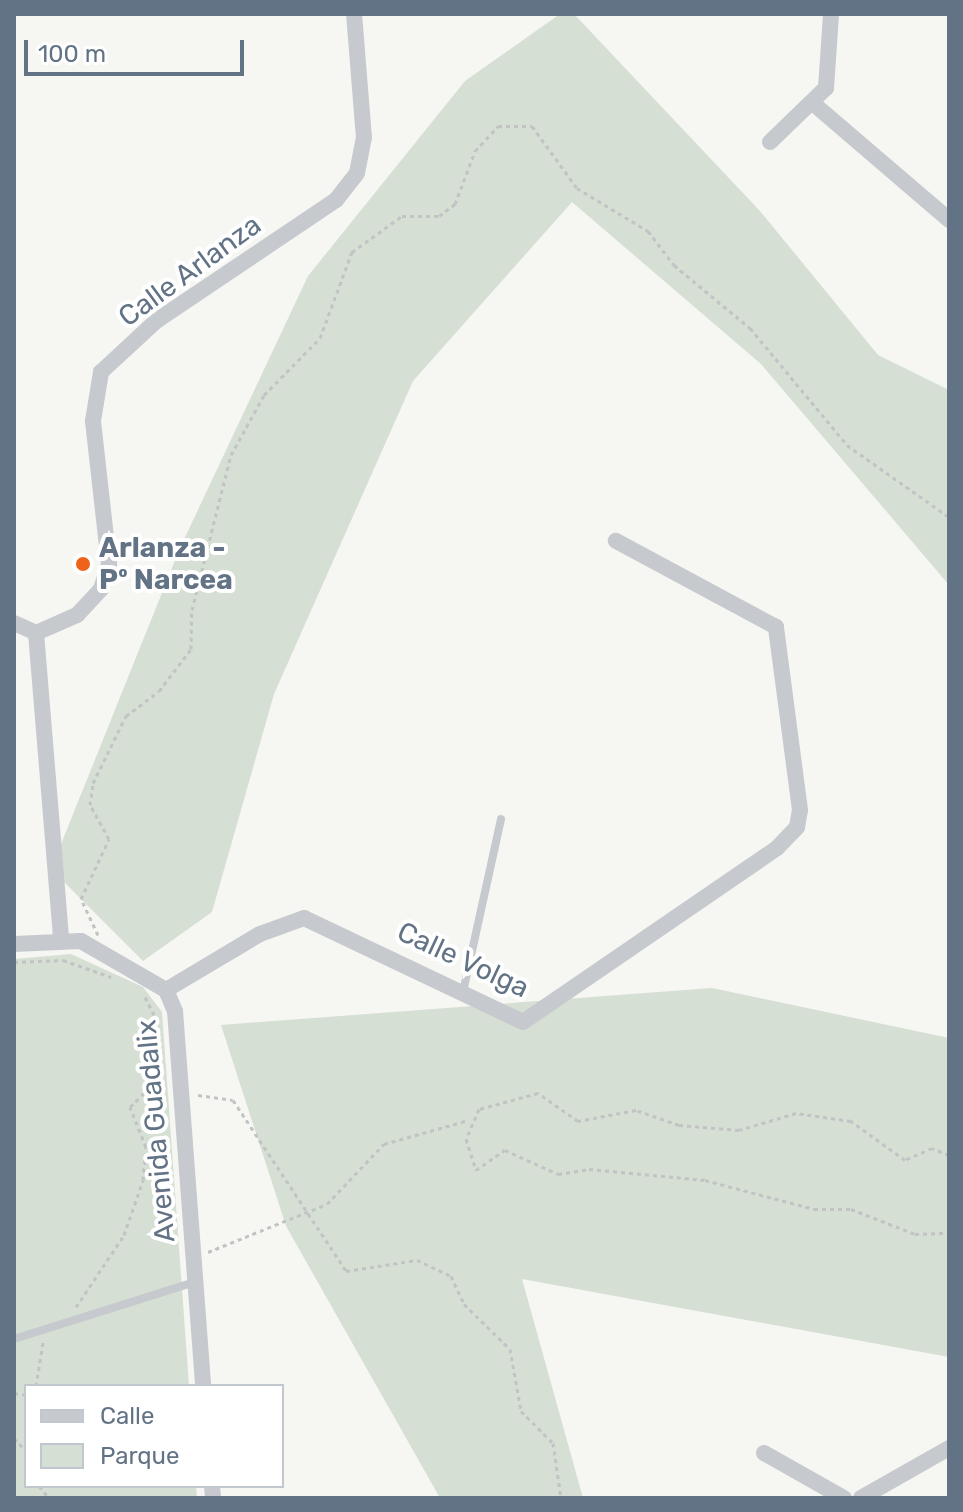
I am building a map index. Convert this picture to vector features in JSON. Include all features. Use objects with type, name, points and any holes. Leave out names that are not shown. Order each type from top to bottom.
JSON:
[{"type":"street","name":"Calle Arlanza","points":[[36,633],[77,615],[101,589],[109,564],[93,421],[101,372],[156,321],[336,200],[357,173],[364,138],[354,14]]},
{"type":"street","points":[[770,142],[815,105],[831,69],[831,14]]},
{"type":"street","points":[[815,105],[949,220]]},
{"type":"street","name":"Calle Volga","points":[[166,990],[260,934],[304,918],[523,1022],[797,827],[785,657],[776,627],[616,541]]},
{"type":"street","points":[[14,623],[36,633],[61,939]]},
{"type":"street","name":"Avenida Guadalix","points":[[14,944],[61,939],[93,947],[166,990],[181,1091],[203,1384]]},
{"type":"street","points":[[861,1498],[949,1448]]},
{"type":"street","points":[[764,1453],[844,1498]]},
{"type":"lane","points":[[463,992],[501,819]]},
{"type":"lane","points":[[14,1339],[195,1282]]},
{"type":"path","points":[[85,966],[100,930],[81,899],[109,839],[90,805],[93,783],[126,716],[159,691],[191,649],[192,610],[231,455],[264,395],[320,338],[352,252],[402,216],[439,216],[455,204],[475,151],[498,126],[532,126],[577,188],[648,231],[684,275],[750,328],[847,445],[949,517]]},
{"type":"path","points":[[14,962],[85,966],[122,982]]},
{"type":"path","points":[[141,993],[156,1019],[161,1087]]},
{"type":"path","points":[[69,1321],[91,1276],[124,1235],[143,1180],[146,1147],[130,1107],[151,1086],[233,1100],[306,1215],[346,1271],[417,1260],[451,1276],[464,1304],[510,1349],[521,1411],[553,1443],[561,1498]]},
{"type":"path","points":[[193,1257],[306,1215],[384,1144],[469,1120],[479,1109],[538,1093],[578,1121],[636,1110],[679,1125],[739,1130],[796,1113],[851,1121],[905,1160],[932,1148],[949,1155]]},
{"type":"path","points":[[469,1120],[468,1161],[476,1170],[505,1150],[558,1174],[589,1169],[705,1180],[814,1209],[851,1209],[915,1234],[949,1233]]},
{"type":"path","points":[[37,1384],[45,1357],[41,1331]]},
{"type":"green space","points":[[560,14],[574,14],[760,211],[878,355],[949,390],[949,585],[761,364],[572,202],[413,381],[274,694],[212,912],[143,961],[51,869],[180,548],[308,276],[465,81]]},
{"type":"green space","points":[[71,954],[143,987],[162,1012],[189,1384],[24,1384],[24,1488],[196,1488],[197,1498],[14,1498],[14,959]]},
{"type":"green space","points":[[712,988],[949,1038],[949,1357],[522,1279],[583,1498],[440,1498],[286,1226],[221,1025]]},
{"type":"place","name":"Arlanza - Pº Narcea","points":[[83,564]]}]
